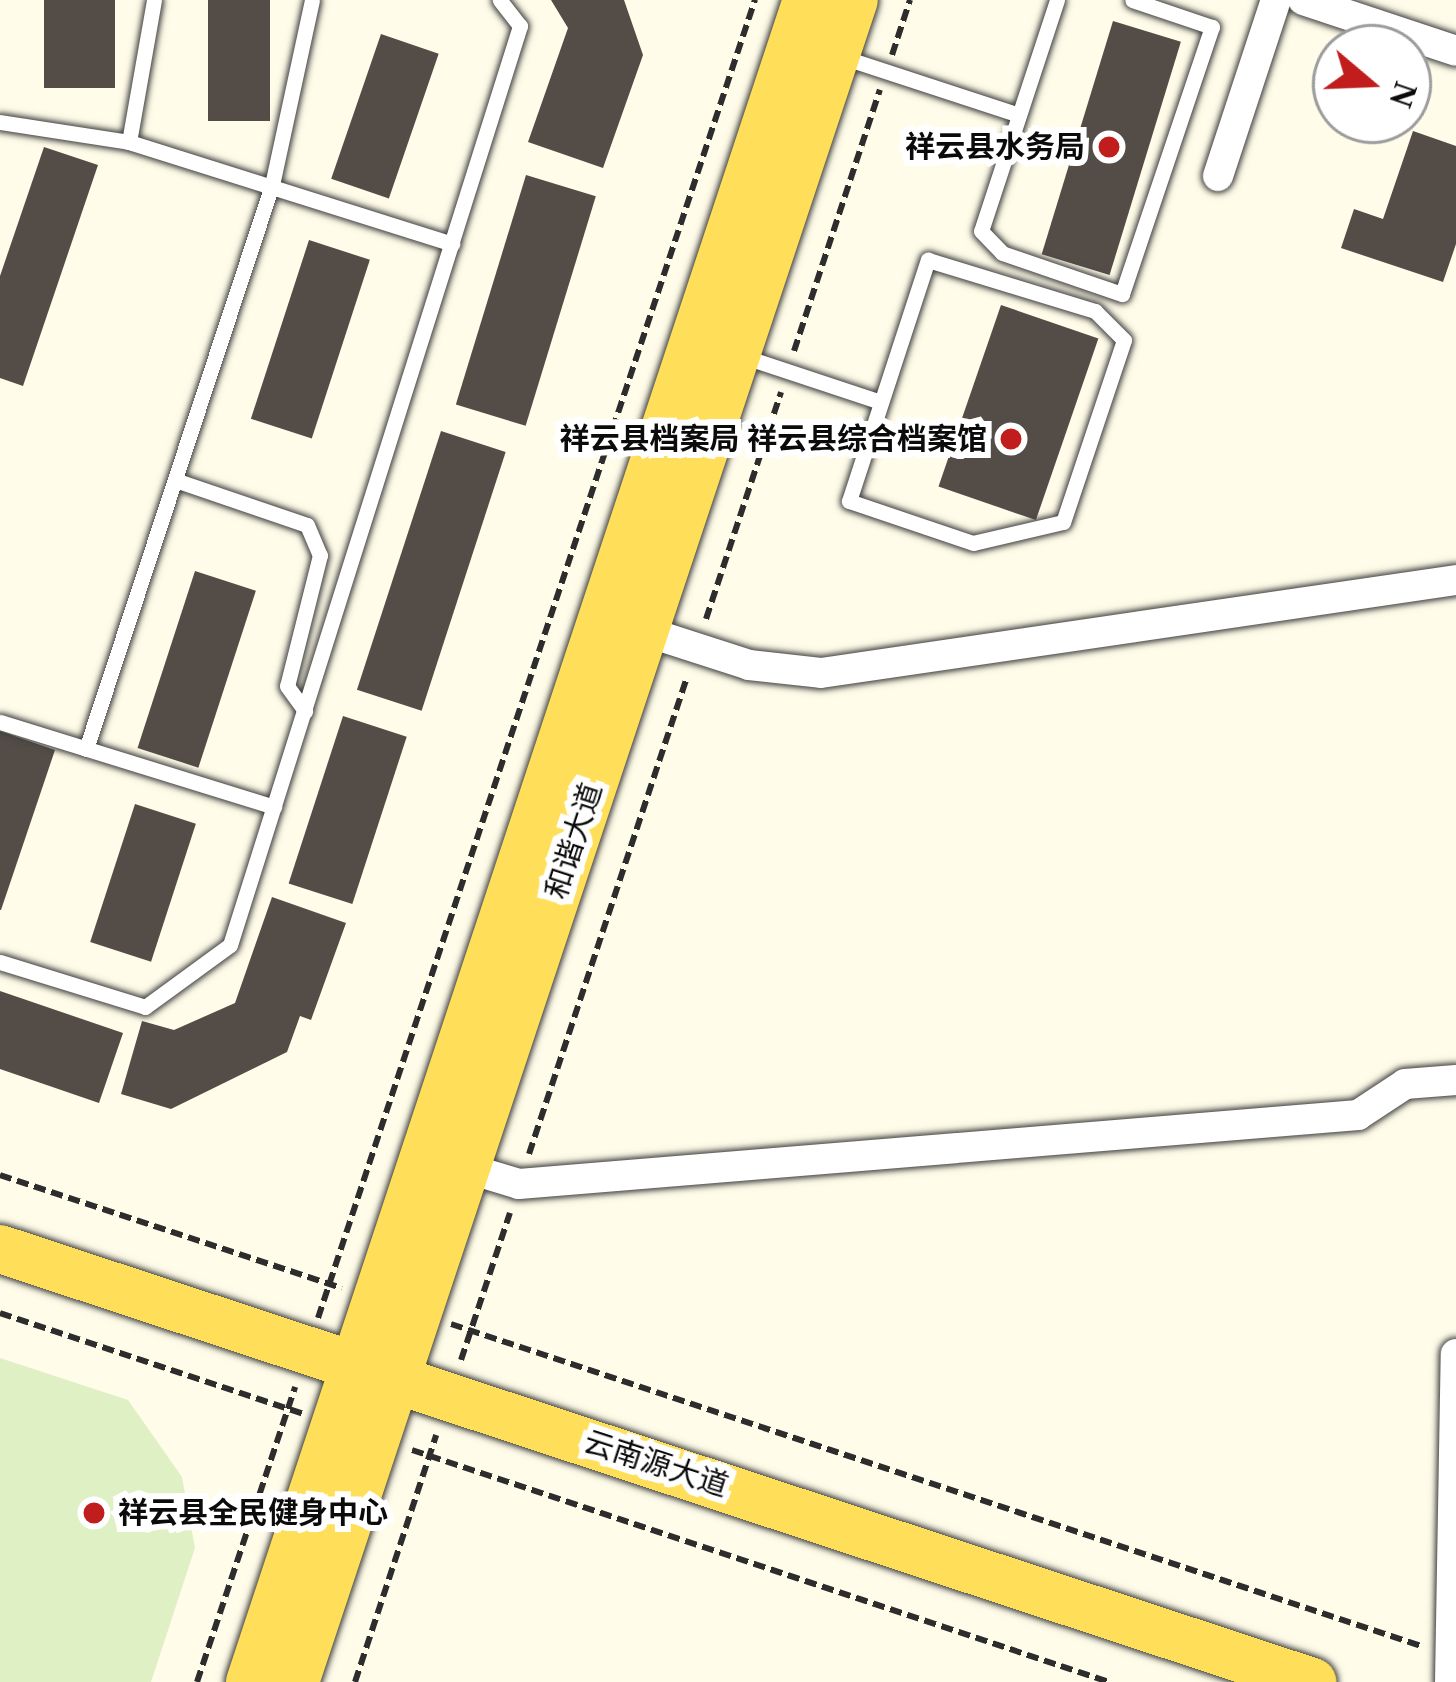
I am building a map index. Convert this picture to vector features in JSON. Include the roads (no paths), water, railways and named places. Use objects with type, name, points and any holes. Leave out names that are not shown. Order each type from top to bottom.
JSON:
[{"type":"main road","name":"和谐大道","points":[[250,1682],[356,1431],[375,1374],[807,0]]},
{"type":"main road","name":"和谐大道","points":[[397,1306],[466,1168],[854,0]]},
{"type":"main road","name":"云南源大道","points":[[0,1249],[1312,1682]]},
{"type":"main road","name":"和谐大道","points":[[295,1682],[356,1431]]},
{"type":"street","points":[[1218,176],[1276,0]]},
{"type":"street","points":[[1303,0],[1456,51]]},
{"type":"street","points":[[644,631],[749,665],[821,673],[1456,580]]},
{"type":"street","points":[[466,1168],[519,1184],[1358,1115],[1405,1084],[1456,1080]]},
{"type":"street","points":[[1450,1669],[1456,1354]]},
{"type":"lane","points":[[130,142],[154,0]]},
{"type":"lane","points":[[86,749],[272,185],[312,0]]},
{"type":"lane","points":[[0,962],[145,1007],[230,945],[520,26],[500,0]]},
{"type":"lane","points":[[1057,0],[981,231],[1002,254],[1122,294],[1212,27],[1132,0]]},
{"type":"lane","points":[[836,55],[1019,116]]},
{"type":"lane","points":[[0,122],[130,142],[452,244]]},
{"type":"lane","points":[[928,260],[1095,311],[1124,340],[1063,522],[973,543],[849,501],[881,402],[928,260]]},
{"type":"lane","points":[[736,354],[881,402]]},
{"type":"lane","points":[[175,479],[307,525],[320,555],[287,686],[304,712]]},
{"type":"lane","points":[[0,722],[274,807]]},
{"type":"place","name":"祥云县水务局","points":[[1109,147]]},
{"type":"place","name":"祥云县档案局 祥云县综合档案馆","points":[[1011,439]]},
{"type":"place","name":"祥云县全民健身中心","points":[[94,1513]]}]
